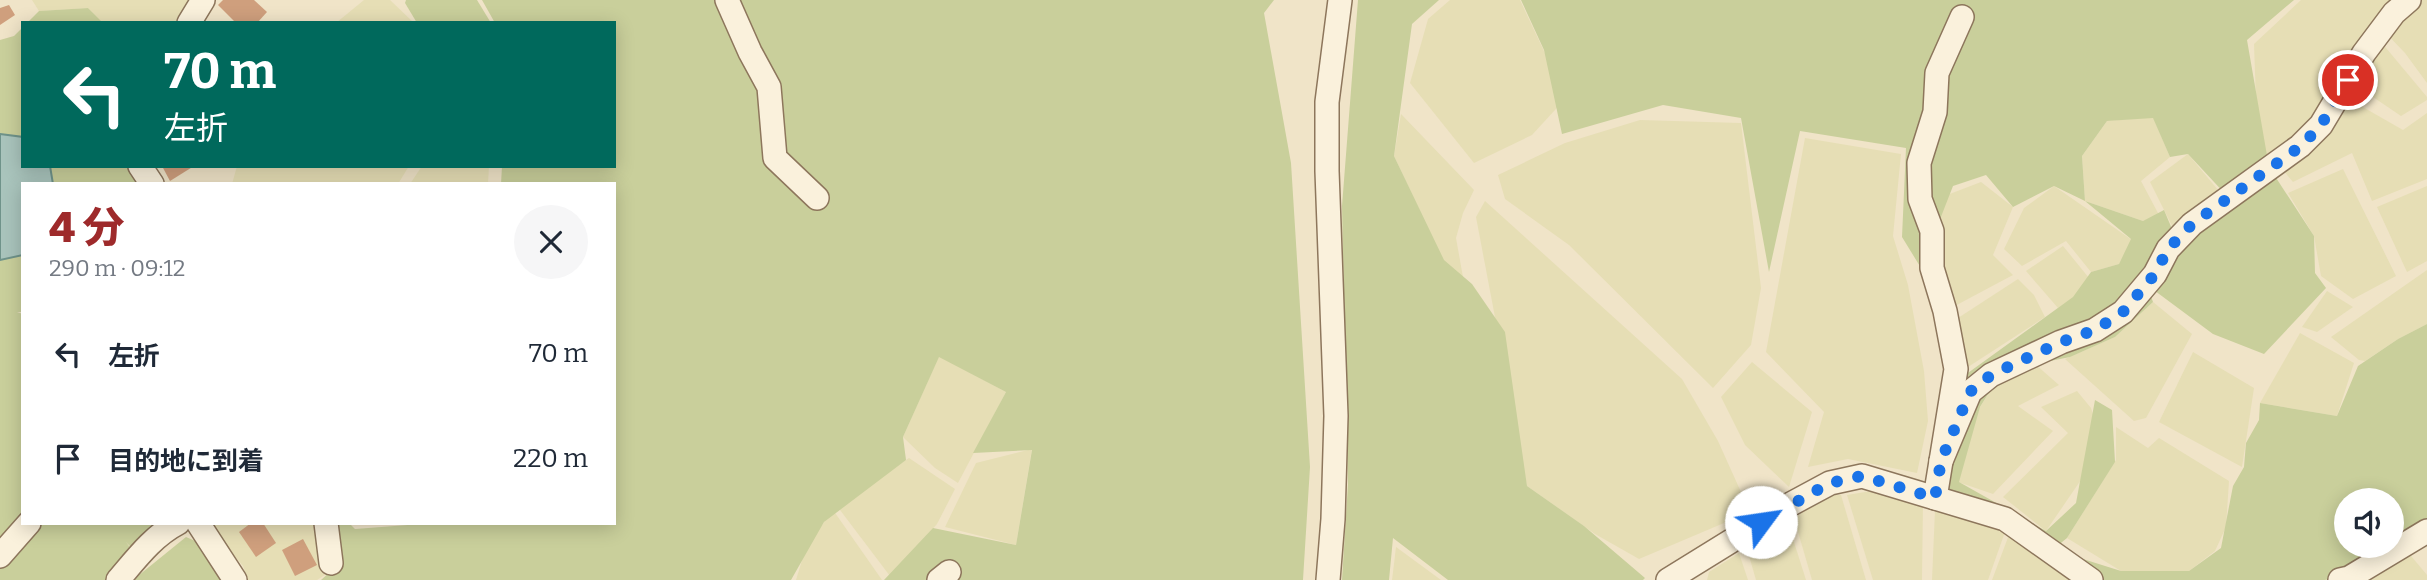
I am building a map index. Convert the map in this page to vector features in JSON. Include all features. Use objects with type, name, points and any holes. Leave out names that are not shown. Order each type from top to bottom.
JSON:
[{"type":"street","points":[[727,0],[769,87],[775,158],[817,198]]},
{"type":"street","points":[[1328,580],[1336,416],[1327,102],[1340,0]]},
{"type":"street","points":[[1941,461],[1970,392],[1991,375],[2061,342],[2095,330],[2123,312],[2155,274],[2168,249],[2192,224],[2301,146],[2321,125],[2364,52],[2394,13],[2409,0]]},
{"type":"street","points":[[1935,498],[1956,369],[1945,311],[1932,268],[1932,231],[1920,200],[1919,163],[1935,112],[1937,73],[1962,17]]},
{"type":"street","points":[[1668,580],[1830,483],[1862,476],[2005,519],[2091,580]]},
{"type":"street","points":[[0,556],[27,525]]},
{"type":"street","points":[[120,579],[165,530],[174,525]]},
{"type":"street","points":[[199,525],[235,580]]},
{"type":"street","points":[[326,525],[331,563]]},
{"type":"street","points":[[2340,580],[2350,578],[2427,531]]},
{"type":"shaded area","points":[[32,0],[196,0],[182,21],[100,21],[88,8],[39,11]]},
{"type":"shaded area","points":[[364,0],[390,0],[412,21],[338,21]]},
{"type":"shaded area","points":[[1450,0],[1520,0],[1566,98],[1532,135],[1474,163],[1410,83],[1428,19]]},
{"type":"shaded area","points":[[2301,0],[2390,0],[2309,137],[2269,167],[2257,130],[2254,44]]},
{"type":"shaded area","points":[[2409,0],[2427,0],[2427,83],[2405,53],[2382,29]]},
{"type":"shaded area","points":[[2376,36],[2427,97],[2427,100],[2401,116],[2348,80]]},
{"type":"shaded area","points":[[2340,94],[2403,130],[2427,113],[2427,179],[2372,201],[2352,153],[2293,182],[2282,169]]},
{"type":"shaded area","points":[[1401,114],[1474,190],[1463,213],[1456,238],[1463,277],[1445,264],[1394,156]]},
{"type":"shaded area","points":[[2153,117],[2170,157],[2141,181],[2159,215],[2143,221],[2085,201],[2082,156],[2107,121]]},
{"type":"shaded area","points":[[1640,120],[1741,123],[1761,288],[1751,345],[1713,388],[1569,245],[1505,199],[1498,175],[1565,143]]},
{"type":"shaded area","points":[[1805,138],[1901,154],[1893,236],[1908,285],[1924,371],[1928,421],[1917,473],[1848,459],[1808,467],[1824,412],[1766,352]]},
{"type":"shaded area","points":[[2188,154],[2223,196],[2178,238],[2150,182]]},
{"type":"shaded area","points":[[236,168],[408,168],[399,182],[233,182]]},
{"type":"shaded area","points":[[421,168],[489,168],[488,182],[411,182]]},
{"type":"shaded area","points":[[2343,169],[2396,276],[2353,299],[2321,276],[2314,236],[2288,193]]},
{"type":"shaded area","points":[[1981,182],[2013,207],[1993,255],[2013,275],[1951,308],[1943,270],[1937,217],[1947,195]]},
{"type":"shaded area","points":[[2054,186],[2132,240],[2119,264],[2091,272],[2066,241],[2022,266],[2004,249],[2024,208]]},
{"type":"shaded area","points":[[2427,186],[2427,261],[2407,272],[2377,207]]},
{"type":"shaded area","points":[[1485,201],[1682,379],[1718,441],[1750,512],[1639,559],[1595,534],[1527,486],[1476,217]]},
{"type":"shaded area","points":[[2063,246],[2089,278],[2078,294],[2058,308],[2026,271]]},
{"type":"shaded area","points":[[2427,270],[2427,324],[2365,361],[2359,360],[2331,337]]},
{"type":"shaded area","points":[[2018,279],[2034,295],[2045,317],[1968,367],[1958,318]]},
{"type":"shaded area","points":[[2327,291],[2353,307],[2317,332],[2302,327]]},
{"type":"shaded area","points":[[2153,302],[2192,334],[2146,418],[2134,421],[2065,359],[2115,337]]},
{"type":"shaded area","points":[[2300,333],[2354,363],[2337,416],[2260,403]]},
{"type":"shaded area","points":[[2193,352],[2254,388],[2242,467],[2159,422]]},
{"type":"shaded area","points":[[939,356],[1006,392],[958,483],[935,468],[903,437]]},
{"type":"shaded area","points":[[1752,362],[1812,412],[1789,487],[1745,445],[1721,397]]},
{"type":"shaded area","points":[[2035,364],[2059,385],[2018,406],[2053,431],[1993,494],[1958,482],[1976,414],[1993,386]]},
{"type":"shaded area","points":[[2077,391],[2091,408],[2096,423],[2085,474],[2046,531],[2003,497],[2068,433],[2041,407]]},
{"type":"shaded area","points":[[2116,427],[2148,448],[2159,438],[2229,481],[2226,527],[2215,551],[2189,571],[2121,571],[2067,538],[2116,460]]},
{"type":"shaded area","points":[[1032,449],[1016,545],[945,527],[976,463]]},
{"type":"shaded area","points":[[909,458],[955,489],[937,524],[890,576],[837,506]]},
{"type":"shaded area","points":[[1871,491],[1923,504],[1922,580],[1873,580],[1847,495]]},
{"type":"shaded area","points":[[1830,495],[1841,495],[1866,580],[1812,580],[1794,518]]},
{"type":"shaded area","points":[[833,510],[882,580],[796,580],[806,547]]},
{"type":"shaded area","points":[[1935,510],[2005,532],[1988,580],[1932,580]]},
{"type":"shaded area","points":[[1788,523],[1806,580],[1756,580],[1747,549]]},
{"type":"shaded area","points":[[208,525],[330,525],[331,571],[317,580],[248,580],[243,566]]},
{"type":"shaded area","points":[[2010,532],[2078,580],[1992,580]]},
{"type":"shaded area","points":[[1396,547],[1441,580],[1392,580]]},
{"type":"shaded area","points":[[2406,550],[2427,575],[2427,580],[2361,580],[2394,558],[2404,558]]},
{"type":"shaded area","points":[[1739,553],[1748,580],[1707,580],[1709,572]]},
{"type":"green space","points":[[406,0],[477,0],[490,21],[416,21],[405,3]]},
{"type":"green space","points":[[482,0],[1274,0],[1264,13],[1291,163],[1310,467],[1303,580],[884,580],[933,528],[1016,545],[1032,450],[973,453],[1006,392],[939,357],[903,437],[906,460],[824,522],[791,580],[321,580],[331,571],[332,525],[351,525],[355,529],[408,525],[616,525],[616,182],[501,182],[502,168],[616,168],[616,21],[494,21]]},
{"type":"green space","points":[[1358,0],[1439,0],[1412,24],[1394,156],[1444,260],[1472,284],[1505,332],[1527,486],[1584,526],[1645,578],[1643,580],[1448,580],[1393,538],[1389,580],[1342,580],[1348,484],[1342,206]]},
{"type":"green space","points":[[1521,0],[2294,0],[2247,40],[2269,167],[2314,236],[2315,273],[2326,288],[2264,354],[2213,334],[2147,285],[2153,302],[2115,337],[2070,357],[2035,364],[1993,386],[1980,407],[1959,482],[2046,531],[2076,503],[2095,400],[2112,410],[2115,462],[2067,538],[2051,551],[1936,493],[1954,383],[2073,297],[2091,272],[2119,264],[2131,239],[2085,201],[2054,186],[2013,207],[1986,175],[1953,186],[1921,268],[1902,237],[1906,148],[1800,131],[1769,272],[1741,118],[1663,105],[1562,134],[1544,50]],"holes":[[[2153,118],[2170,157],[2188,154],[2228,197],[2175,236],[2164,210],[2143,221],[2085,201],[2082,156],[2107,121]]]},
{"type":"green space","points":[[88,8],[101,21],[29,21],[39,11]]},
{"type":"green space","points":[[21,29],[21,148],[0,136],[0,40],[14,36]]},
{"type":"green space","points":[[36,168],[145,168],[158,182],[39,182]]},
{"type":"green space","points":[[21,239],[21,312],[17,312],[21,313],[21,525],[176,525],[139,556],[126,542],[132,550],[109,580],[0,580],[0,259]]},
{"type":"green space","points":[[2427,324],[2427,531],[2404,545],[2404,488],[2334,488],[2334,558],[2383,558],[2363,570],[2325,580],[2098,580],[2067,554],[2121,571],[2189,571],[2221,548],[2233,486],[2244,467],[2246,443],[2259,420],[2260,403],[2337,416],[2358,366],[2398,339]]},
{"type":"green space","points":[[186,537],[223,553],[237,580],[133,580]]},
{"type":"water","points":[[0,134],[21,137],[21,168],[50,168],[53,182],[21,182],[21,255],[0,260]]},
{"type":"building","points":[[223,0],[254,0],[267,12],[259,21],[234,21],[218,5]]},
{"type":"building","points":[[9,5],[15,15],[0,25],[0,8]]},
{"type":"building","points":[[163,168],[191,168],[170,181]]},
{"type":"building","points":[[248,525],[264,525],[276,543],[256,557],[239,532]]},
{"type":"building","points":[[303,539],[317,565],[295,576],[282,550]]},
{"type":"route","points":[[1761,522],[1830,483],[1862,476],[1935,498],[1941,461],[1970,392],[1991,375],[2061,342],[2095,330],[2123,312],[2155,274],[2168,249],[2192,224],[2301,146],[2321,125],[2348,80]]}]
